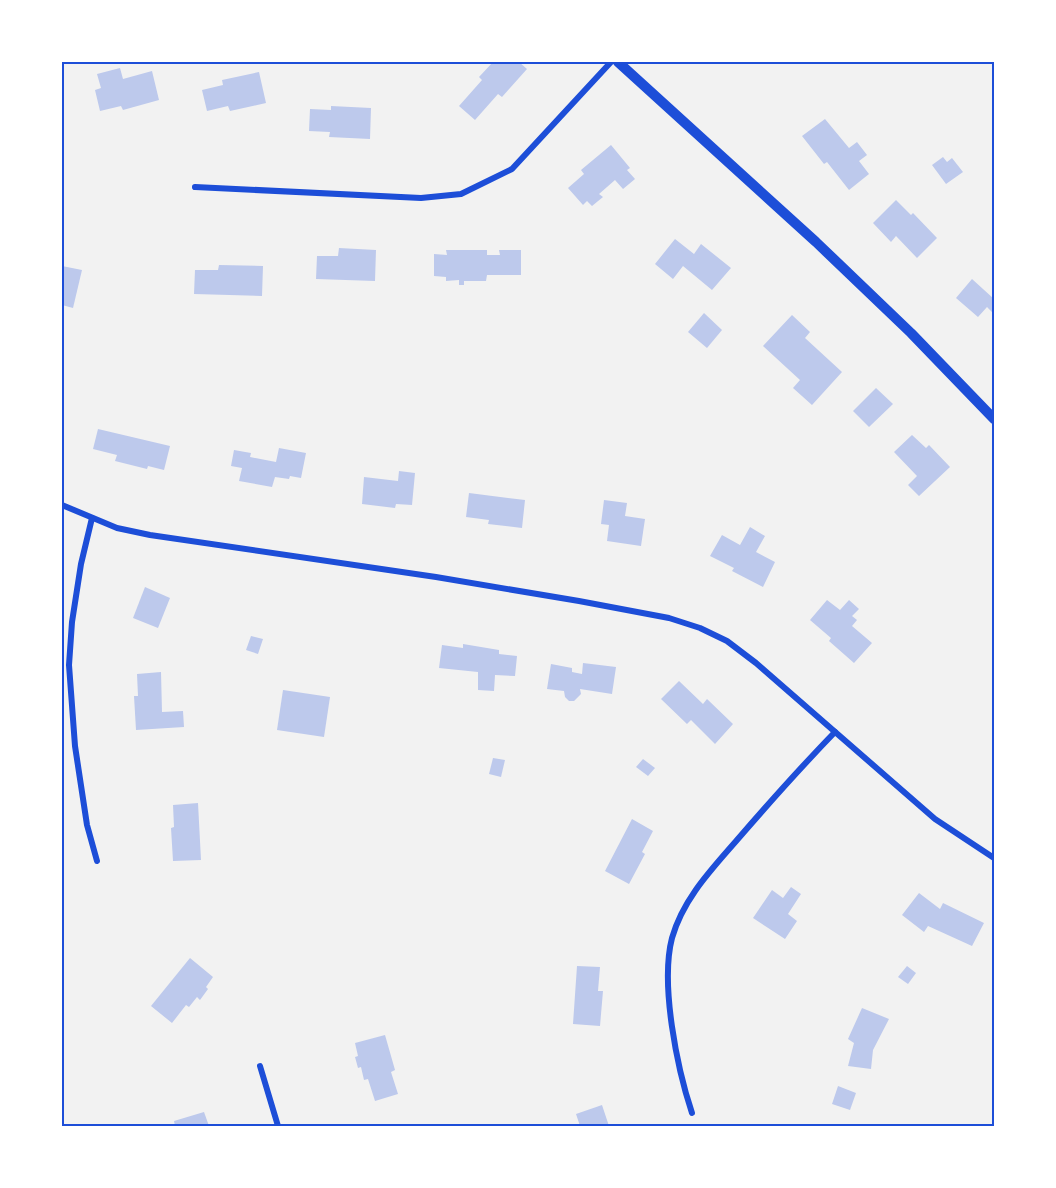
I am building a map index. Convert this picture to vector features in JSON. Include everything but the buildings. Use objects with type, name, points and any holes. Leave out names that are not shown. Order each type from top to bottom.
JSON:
[{"type":"street","points":[[195,187],[421,198],[460,194],[512,169],[611,62]]},
{"type":"street","points":[[618,62],[816,242],[911,333],[994,419]]},
{"type":"street","points":[[62,505],[117,528],[150,535],[436,577],[579,601],[669,618],[700,628],[727,641],[756,663],[936,819],[994,858]]},
{"type":"street","points":[[92,518],[81,564],[72,622],[69,665],[75,746],[87,825],[97,861]]},
{"type":"street","points":[[692,1113],[677,1052],[668,987],[672,939],[684,905],[777,793],[835,732]]},
{"type":"street","points":[[260,1066],[279,1126]]}]
